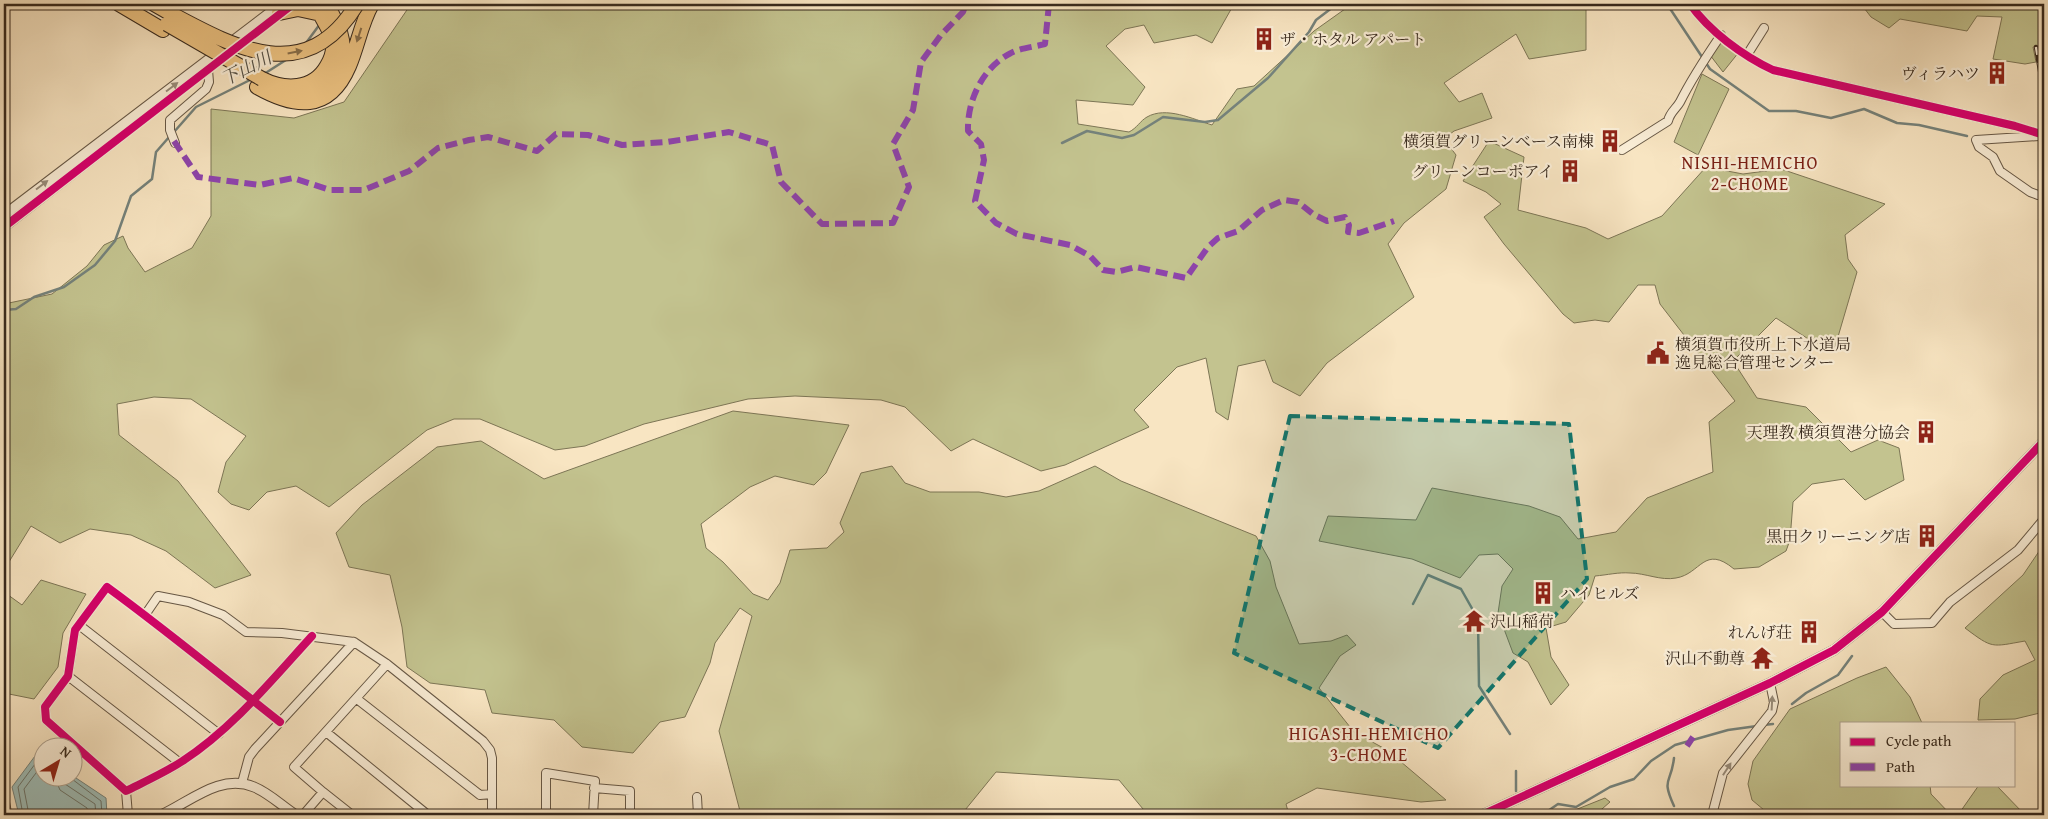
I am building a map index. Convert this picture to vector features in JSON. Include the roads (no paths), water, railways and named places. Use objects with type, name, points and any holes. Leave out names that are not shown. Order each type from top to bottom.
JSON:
[{"type":"highway","points":[[119,4],[236,46],[262,53],[287,54],[300,52],[327,40],[343,24],[357,4]]},
{"type":"highway","points":[[133,4],[166,22],[259,83],[279,100],[296,103],[308,102],[326,95],[343,78],[372,4]]},
{"type":"highway","points":[[154,4],[166,22]]},
{"type":"highway","points":[[259,83],[285,95],[299,95],[319,89],[328,82],[338,67],[342,41],[337,23],[321,7],[280,8]]},
{"type":"street","points":[[4,215],[280,8],[293,4]]},
{"type":"street","points":[[1690,4],[1721,35],[1747,55],[1773,70],[2015,126],[2043,135]]},
{"type":"street","points":[[4,227],[208,70],[280,8]]},
{"type":"street","points":[[1747,55],[1764,28]]},
{"type":"street","points":[[1622,150],[1668,121],[1670,112],[1678,105],[1721,35]]},
{"type":"street","points":[[175,142],[170,130],[170,120],[206,89],[209,82],[208,70]]},
{"type":"street","points":[[2043,135],[1976,140],[1980,147],[1993,157],[2000,171],[2030,192],[2038,195],[2044,194]]},
{"type":"street","points":[[1482,815],[1770,683],[1834,650],[1882,612],[2044,441]]},
{"type":"street","points":[[1882,612],[1894,624],[1932,623],[1950,602],[2018,550],[2044,519]]},
{"type":"street","points":[[128,814],[126,791],[46,720],[44,707],[68,676],[75,630],[108,587],[145,614],[280,722]]},
{"type":"street","points":[[145,614],[158,596],[189,602],[223,615],[246,632],[312,636],[354,642],[387,664],[483,741],[492,758],[492,815]]},
{"type":"street","points":[[79,625],[219,734]]},
{"type":"street","points":[[126,791],[180,763],[219,734],[312,636]]},
{"type":"street","points":[[242,783],[249,757],[354,642]]},
{"type":"street","points":[[352,815],[294,767],[387,664]]},
{"type":"street","points":[[68,676],[180,763]]},
{"type":"street","points":[[1712,815],[1723,773],[1772,711],[1774,702],[1770,683]]},
{"type":"street","points":[[357,699],[480,796],[492,794]]},
{"type":"street","points":[[326,732],[428,815]]},
{"type":"street","points":[[546,815],[546,774],[594,781],[593,815]]},
{"type":"street","points":[[161,815],[204,792],[227,783],[242,783],[256,788],[296,815]]},
{"type":"street","points":[[594,788],[630,791],[630,815]]},
{"type":"street","points":[[303,815],[323,792]]},
{"type":"street","points":[[698,797],[698,815]]},
{"type":"street","points":[[4,800],[7,815]]},
{"type":"water","points":[[32,760],[32,786],[82,786],[82,782],[106,798],[107,815],[19,815],[12,787]]},
{"type":"waterway","points":[[1062,143],[1087,131],[1122,138],[1134,135],[1163,117],[1205,122],[1218,120],[1268,78],[1309,32],[1316,20],[1337,4]]},
{"type":"waterway","points":[[1667,4],[1710,69],[1769,111],[1796,111],[1831,118],[1864,109],[1897,123],[1919,125],[1967,136]]},
{"type":"waterway","name":"下山川","points":[[306,43],[320,24]]},
{"type":"waterway","name":"下山川","points":[[264,74],[289,58]]},
{"type":"waterway","name":"下山川","points":[[174,132],[196,107],[252,79]]},
{"type":"waterway","name":"下山川","points":[[4,310],[16,309],[34,297],[64,287],[95,265],[115,241],[131,196],[152,179],[156,152],[170,136]]},
{"type":"waterway","points":[[1413,604],[1428,575],[1461,589],[1478,619],[1479,686],[1510,734]]},
{"type":"waterway","points":[[1792,704],[1806,693],[1838,675],[1852,656]]},
{"type":"waterway","points":[[1763,725],[1773,724]]},
{"type":"waterway","points":[[1542,815],[1558,804],[1576,807],[1610,787],[1634,779],[1651,761],[1675,745],[1728,730],[1757,726]]},
{"type":"waterway","points":[[1674,758],[1667,785],[1674,806]]},
{"type":"waterway","points":[[1516,771],[1516,791]]},
{"type":"railway","points":[[2036,47],[2044,94]]},
{"type":"place","name":"ザ・ホタル アパート","points":[[1264,39]]},
{"type":"place","name":"ヴィラハツ","points":[[1997,73]]},
{"type":"place","name":"横須賀グリーンベース南棟","points":[[1610,141]]},
{"type":"place","name":"グリーンコーポアイ","points":[[1570,171]]},
{"type":"place","name":"横須賀市役所上下水道局 逸見総合管理センター","points":[[1658,353]]},
{"type":"place","name":"天理教 横須賀港分協会","points":[[1926,432]]},
{"type":"place","name":"黒田クリーニング店","points":[[1927,536]]},
{"type":"place","name":"ハイヒルズ","points":[[1543,593]]},
{"type":"place","name":"沢山稲荷","points":[[1474,621]]},
{"type":"place","name":"れんげ荘","points":[[1809,632]]},
{"type":"place","name":"沢山不動尊","points":[[1762,658]]},
{"type":"district","name":"NISHI-HEMICHO 2-CHOME","points":[[1750,172]]},
{"type":"district","name":"HIGASHI-HEMICHO 3-CHOME","points":[[1369,743]]}]
